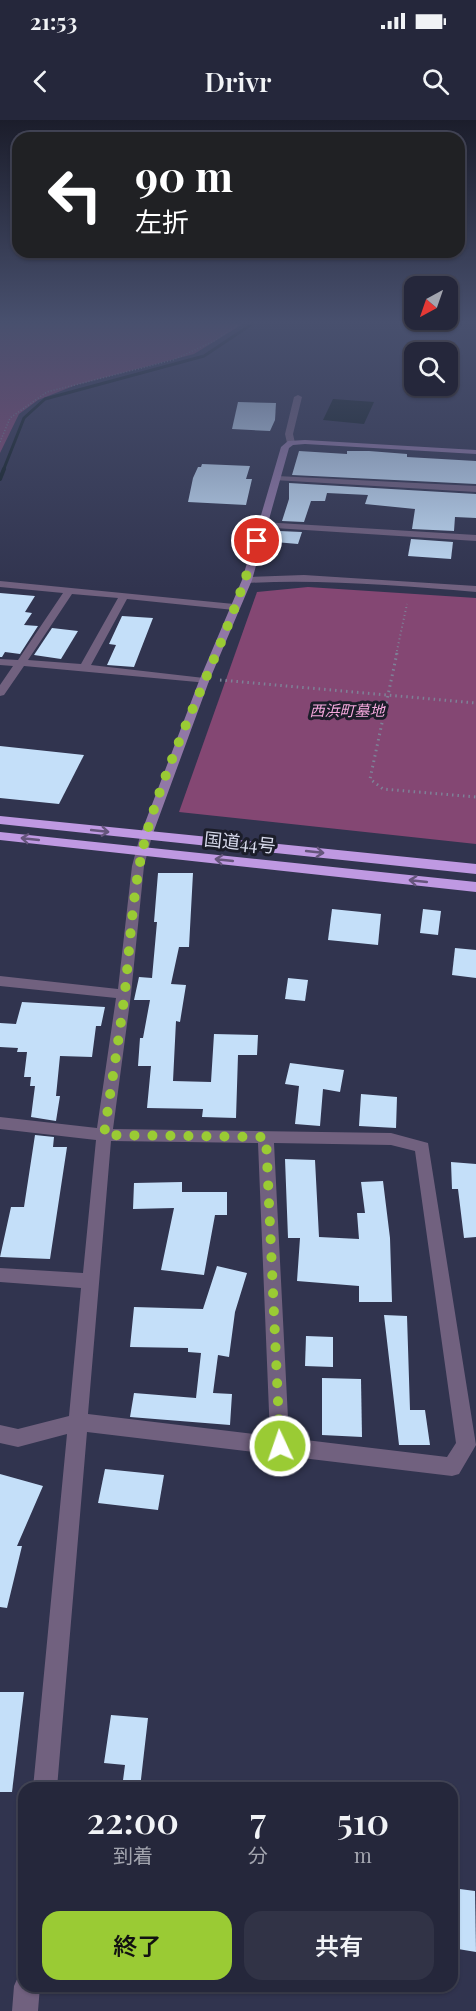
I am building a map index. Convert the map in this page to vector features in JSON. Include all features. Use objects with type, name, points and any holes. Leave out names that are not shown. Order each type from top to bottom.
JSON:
[{"type":"highway","name":"国道44号","points":[[0,820],[144,843],[476,887]]},
{"type":"highway","name":"国道44号","points":[[0,836],[144,843],[476,869]]},
{"type":"street","points":[[291,443],[289,434],[294,412]]},
{"type":"street","points":[[46,1782],[104,1135],[124,994],[138,866],[144,843],[205,679],[247,580],[285,447],[291,443],[305,441],[476,452]]},
{"type":"street","points":[[277,478],[476,489]]},
{"type":"street","points":[[262,525],[476,538]]},
{"type":"street","points":[[247,580],[274,578],[351,581],[476,589]]},
{"type":"street","points":[[0,584],[234,607]]},
{"type":"street","points":[[0,693],[70,590]]},
{"type":"street","points":[[84,668],[124,596]]},
{"type":"street","points":[[0,662],[205,679]]},
{"type":"street","points":[[0,981],[124,994]]},
{"type":"street","points":[[0,1123],[104,1135],[391,1139],[422,1147],[466,1444],[452,1467],[78,1422],[18,1438],[0,1434]]},
{"type":"street","points":[[266,1137],[280,1446]]},
{"type":"street","points":[[0,1275],[91,1281]]},
{"type":"street","points":[[25,2011],[27,1992]]},
{"type":"path","points":[[0,442],[10,418],[18,412]]},
{"type":"path","points":[[407,604],[370,779],[383,789],[476,797]]},
{"type":"path","points":[[205,679],[476,703]]},
{"type":"green space","points":[[0,412],[21,412],[19,414],[0,453]]},
{"type":"green space","name":"西浜町墓地","points":[[308,587],[476,598],[476,844],[179,812],[257,592]]},
{"type":"shaded area","points":[[327,412],[369,412],[364,424],[323,420]]},
{"type":"building","points":[[236,412],[275,412],[270,431],[232,429]]},
{"type":"building","points":[[299,451],[347,454],[347,451],[369,451],[407,454],[407,457],[476,461],[476,484],[292,475]]},
{"type":"building","points":[[202,464],[250,466],[246,479],[252,479],[246,505],[188,502],[193,478]]},
{"type":"building","points":[[289,483],[476,494],[476,518],[455,517],[454,531],[412,529],[415,509],[365,504],[368,495],[327,493],[325,501],[311,501],[304,522],[282,521],[289,499]]},
{"type":"building","points":[[279,531],[302,532],[298,544],[275,542]]},
{"type":"building","points":[[411,539],[453,542],[451,559],[408,556]]},
{"type":"building","points":[[0,593],[35,596],[25,612],[32,613],[24,625],[38,626],[20,654],[5,652],[0,657]]},
{"type":"building","points":[[122,616],[153,618],[134,667],[107,665],[116,645],[109,644]]},
{"type":"building","points":[[52,628],[78,631],[61,659],[34,655]]},
{"type":"building","points":[[0,746],[84,755],[59,804],[0,798]]},
{"type":"building","points":[[158,873],[193,873],[189,947],[179,947],[171,984],[186,985],[180,1022],[176,1021],[173,1081],[211,1082],[214,1034],[258,1035],[257,1055],[238,1055],[236,1118],[202,1117],[203,1109],[147,1108],[151,1066],[138,1066],[140,1038],[143,1038],[150,1000],[134,1000],[139,977],[152,978]]},
{"type":"building","points":[[332,909],[381,914],[378,945],[328,940]]},
{"type":"building","points":[[423,909],[441,911],[438,935],[420,933]]},
{"type":"building","points":[[455,948],[476,950],[476,978],[452,975]]},
{"type":"building","points":[[288,978],[308,980],[305,1001],[285,999]]},
{"type":"building","points":[[22,1002],[105,1007],[101,1026],[96,1026],[92,1057],[60,1056],[56,1096],[60,1096],[56,1121],[31,1117],[35,1086],[30,1086],[31,1077],[24,1077],[27,1052],[17,1052],[18,1048],[0,1047],[0,1023],[16,1024]]},
{"type":"building","points":[[290,1063],[344,1070],[340,1092],[323,1089],[320,1126],[295,1124],[299,1086],[285,1084]]},
{"type":"building","points":[[361,1094],[397,1097],[396,1128],[359,1126]]},
{"type":"building","points":[[35,1135],[54,1137],[53,1147],[67,1147],[50,1259],[0,1257],[11,1207],[24,1207]]},
{"type":"building","points":[[285,1159],[315,1160],[319,1237],[359,1239],[357,1213],[365,1213],[361,1182],[383,1181],[390,1238],[392,1302],[359,1302],[359,1286],[297,1281],[300,1238],[288,1238]]},
{"type":"building","points":[[451,1162],[476,1164],[476,1237],[464,1238],[458,1189],[452,1189]]},
{"type":"building","points":[[182,1182],[182,1192],[227,1192],[227,1215],[215,1215],[204,1275],[161,1270],[174,1208],[133,1209],[134,1183]]},
{"type":"building","points":[[217,1266],[247,1273],[235,1312],[229,1357],[218,1355],[213,1393],[232,1394],[230,1425],[130,1417],[134,1393],[196,1398],[201,1353],[188,1352],[188,1348],[130,1347],[134,1307],[203,1309]]},
{"type":"building","points":[[384,1315],[407,1316],[410,1410],[425,1410],[430,1445],[399,1445]]},
{"type":"building","points":[[306,1336],[333,1337],[333,1367],[305,1366]]},
{"type":"building","points":[[322,1378],[361,1379],[362,1437],[322,1435]]},
{"type":"building","points":[[105,1469],[164,1475],[158,1510],[98,1503]]},
{"type":"building","points":[[0,1474],[43,1486],[17,1546],[22,1546],[7,1608],[0,1607]]},
{"type":"building","points":[[0,1692],[24,1692],[12,1792],[0,1792]]},
{"type":"building","points":[[111,1715],[148,1718],[141,1782],[123,1782],[125,1765],[104,1763]]},
{"type":"building","points":[[458,1889],[475,1891],[476,1952],[458,1949]]},
{"type":"waterway","points":[[3,471],[24,418],[30,412]]},
{"type":"waterway","points":[[0,479],[4,469]]},
{"type":"route","points":[[257,541],[247,580],[204,681],[150,822],[138,866],[124,994],[104,1135],[266,1137],[280,1446]]}]
